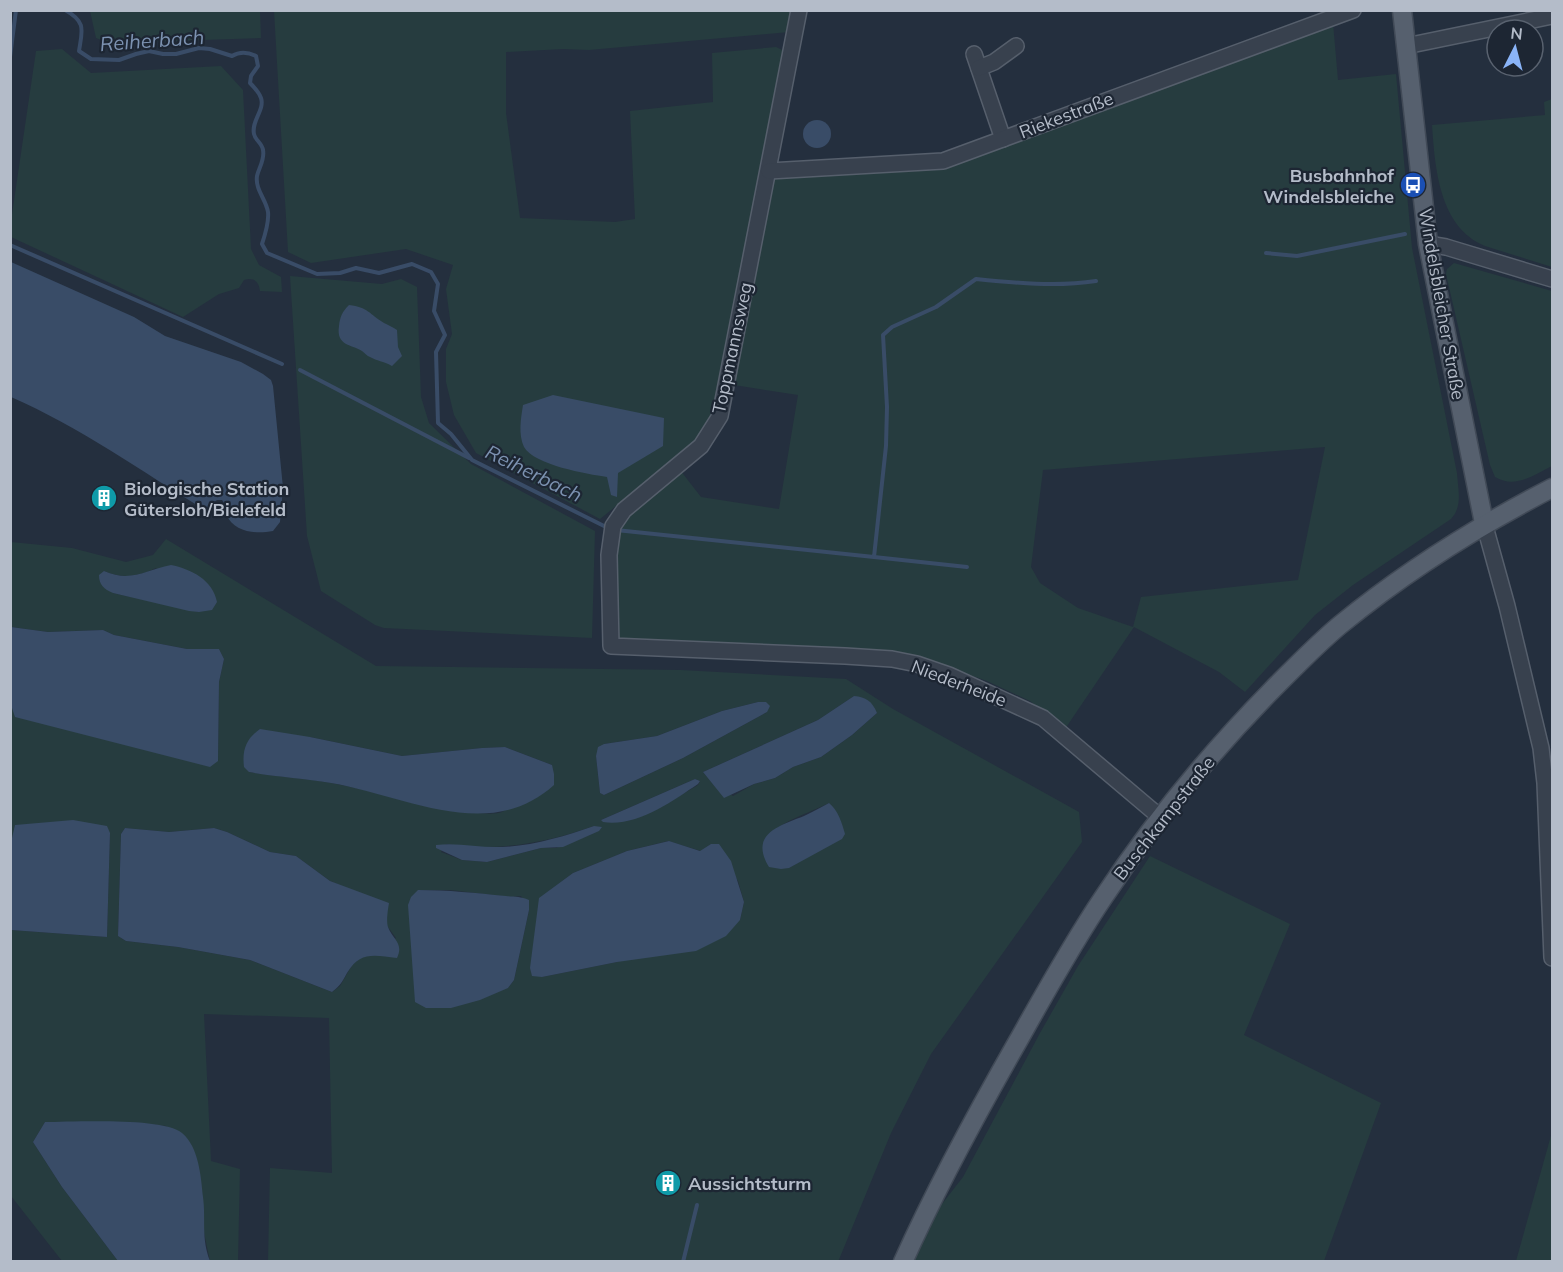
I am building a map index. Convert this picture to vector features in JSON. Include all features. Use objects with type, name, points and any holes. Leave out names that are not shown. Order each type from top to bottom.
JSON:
[{"type":"main road","name":"Windelsbleicher Straße","points":[[1402,10],[1428,244],[1484,523]]},
{"type":"main road","name":"Buschkampstraße","points":[[903,1262],[917,1230],[987,1095],[1042,998],[1102,899],[1160,817],[1236,727],[1313,649],[1374,598],[1484,523],[1552,488]]},
{"type":"street","name":"Toppmannsweg","points":[[611,646],[612,532],[624,510],[701,446],[720,416],[799,10]]},
{"type":"street","name":"Riekestraße","points":[[769,171],[943,161],[1353,10]]},
{"type":"street","points":[[1406,46],[1552,16]]},
{"type":"street","points":[[1003,139],[976,61],[994,62],[1016,46]]},
{"type":"street","points":[[1428,244],[1446,247],[1552,279]]},
{"type":"street","points":[[1484,523],[1507,606],[1541,748],[1545,783],[1552,958]]},
{"type":"street","name":"Niederheide","points":[[611,646],[845,656],[892,659],[916,664],[950,675],[1043,718],[1160,817]]},
{"type":"green space","points":[[90,11],[260,11],[261,38],[109,43],[96,38]]},
{"type":"green space","points":[[274,11],[793,11],[789,32],[589,50],[506,52],[506,113],[520,218],[615,222],[635,219],[630,111],[713,102],[712,53],[776,47],[784,51],[714,415],[713,408],[713,417],[694,443],[600,519],[476,453],[454,415],[446,382],[446,349],[452,334],[446,289],[453,265],[406,249],[311,263],[288,252]]},
{"type":"green space","points":[[1333,23],[1338,80],[1396,74],[1412,248],[1457,473],[1459,497],[1455,514],[1451,519],[1353,585],[1315,615],[1245,692],[1219,672],[1134,627],[1065,729],[1030,701],[987,681],[918,657],[619,639],[616,634],[617,545],[623,524],[635,509],[680,470],[701,497],[779,509],[798,395],[734,385],[772,181],[778,176],[946,165]],"holes":[[[1325,447],[1298,580],[1141,597],[1133,627],[1078,608],[1040,583],[1031,567],[1043,470]]]},
{"type":"green space","points":[[62,49],[91,73],[221,66],[243,90],[251,249],[259,265],[281,277],[282,292],[260,291],[255,281],[244,280],[239,288],[219,294],[183,317],[11,237],[11,221],[36,51]]},
{"type":"green space","points":[[1552,99],[1552,267],[1485,246],[1470,237],[1458,225],[1442,194],[1435,159],[1432,125],[1545,115],[1544,102]]},
{"type":"green space","points":[[1454,263],[1552,291],[1552,466],[1531,477],[1510,482],[1502,480],[1495,477],[1490,465],[1446,274],[1447,269]]},
{"type":"green space","points":[[290,276],[382,284],[401,279],[417,287],[421,397],[429,423],[471,464],[595,531],[592,638],[384,628],[375,625],[321,591],[307,536]]},
{"type":"green space","points":[[166,539],[376,666],[681,670],[846,679],[893,709],[1079,812],[1082,842],[931,1054],[891,1133],[838,1262],[268,1261],[270,1168],[332,1173],[329,1018],[204,1014],[211,1161],[240,1169],[238,1261],[210,1261],[203,1228],[203,1199],[166,1126],[137,1123],[45,1122],[33,1142],[62,1187],[118,1261],[62,1261],[11,1196],[11,930],[107,937],[110,833],[11,888],[11,672],[12,708],[218,761],[219,682],[224,659],[219,649],[187,649],[114,635],[103,630],[48,632],[11,627],[11,542],[72,548],[126,562],[153,555]],"holes":[[[156,568],[199,612],[113,593],[104,571],[124,576]],[[854,696],[877,713],[852,735],[821,757],[793,767],[775,778],[754,784],[733,796],[713,784],[703,772],[818,720]],[[758,702],[767,712],[683,758],[604,795],[600,793],[596,756],[604,744],[657,736],[722,711]],[[310,737],[402,756],[505,747],[552,765],[506,809],[492,814],[438,809],[321,781],[249,772]],[[695,779],[700,781],[698,785],[666,804],[628,821],[601,820]],[[829,803],[819,850],[789,868],[764,840],[770,833]],[[594,826],[592,834],[556,848],[541,848],[487,862],[462,860],[441,852],[446,844],[503,846],[558,837]],[[125,828],[169,832],[214,828],[270,852],[296,856],[330,881],[347,888],[388,927],[396,938],[371,955],[361,957],[352,965],[340,986],[332,992],[250,960],[178,947],[126,941],[118,936],[121,834]],[[668,841],[701,851],[711,844],[738,881],[744,902],[740,920],[617,962],[542,977],[540,898],[573,873],[627,851]],[[419,890],[450,890],[510,897],[521,896],[529,910],[514,980],[508,988]]]},
{"type":"green space","points":[[1150,856],[1290,924],[1244,1035],[1381,1103],[1324,1261],[910,1262],[931,1218],[963,1177],[1078,966]]},
{"type":"green space","points":[[1552,1132],[1552,1261],[1516,1261]]},
{"type":"water","points":[[817,120],[827,124],[831,134],[827,144],[817,148],[807,144],[803,134],[807,124]]},
{"type":"water","points":[[11,262],[134,317],[165,336],[241,362],[271,380],[283,488],[280,522],[273,531],[253,532],[240,529],[226,514],[222,500],[214,502],[211,511],[207,511],[62,422],[11,397]]},
{"type":"water","points":[[349,305],[364,309],[397,330],[398,347],[402,356],[392,366],[369,357],[342,341],[339,323],[343,312]]},
{"type":"water","points":[[553,395],[664,418],[663,446],[618,473],[617,497],[611,495],[607,477],[549,464],[538,459],[524,447],[521,431],[523,405]]},
{"type":"water","points":[[171,565],[186,569],[206,582],[215,594],[217,602],[212,610],[189,611],[113,593],[103,586],[99,578],[104,571],[130,576]]},
{"type":"water","points":[[11,627],[48,632],[103,630],[114,635],[187,649],[219,649],[224,659],[219,682],[218,761],[210,767],[15,717],[12,708]]},
{"type":"water","points":[[854,696],[868,700],[877,713],[852,735],[821,757],[724,798],[703,772],[818,720]]},
{"type":"water","points":[[766,702],[770,706],[767,712],[683,758],[604,795],[600,793],[596,756],[598,747],[604,744],[657,736],[722,711]]},
{"type":"water","points":[[260,729],[402,756],[505,747],[552,765],[554,785],[529,802],[502,811],[474,813],[445,811],[331,783],[249,772],[244,767],[244,750],[251,737]]},
{"type":"water","points":[[695,779],[700,781],[698,784],[653,812],[616,823],[601,820]]},
{"type":"water","points":[[829,803],[841,821],[845,834],[842,839],[789,868],[769,867],[763,847],[770,833]]},
{"type":"water","points":[[73,820],[107,826],[110,833],[107,937],[11,930],[12,838],[15,825]]},
{"type":"water","points":[[594,826],[602,827],[599,831],[563,847],[541,848],[487,862],[462,860],[436,848],[436,845],[444,844],[494,847],[525,845]]},
{"type":"water","points":[[125,828],[169,832],[214,828],[270,852],[296,856],[330,881],[389,903],[387,924],[399,945],[397,958],[368,956],[362,958],[352,966],[341,984],[332,992],[250,960],[178,947],[126,941],[118,936],[121,834]]},
{"type":"water","points":[[669,841],[700,851],[711,844],[719,844],[731,861],[744,902],[740,920],[726,936],[696,951],[617,962],[542,977],[532,976],[530,968],[539,898],[573,873],[627,851]]},
{"type":"water","points":[[418,890],[473,893],[529,900],[529,910],[514,980],[508,988],[480,1000],[451,1008],[426,1008],[415,1002],[408,905],[411,897]]},
{"type":"water","points":[[45,1122],[138,1122],[172,1128],[182,1133],[192,1146],[198,1163],[204,1205],[204,1229],[210,1261],[118,1261],[62,1187],[33,1142]]},
{"type":"waterway","points":[[10,57],[16,10]]},
{"type":"waterway","name":"Reiherbach","points":[[65,10],[80,23],[82,32],[79,51],[91,59],[119,60],[149,51],[176,54],[199,48],[232,56],[238,53],[256,56],[258,66],[251,76],[250,83],[262,102],[254,129],[255,136],[263,150],[263,160],[257,181],[268,212],[262,244],[267,253],[317,274],[340,273],[356,268],[379,273],[412,264],[431,272],[438,284],[434,311],[445,335],[436,352],[438,423],[451,434],[472,460],[608,528]]},
{"type":"waterway","name":"Reiherbach","points":[[1266,253],[1297,256],[1405,234]]},
{"type":"waterway","points":[[10,245],[282,364]]},
{"type":"waterway","name":"Reiherbach","points":[[616,530],[874,557],[886,446],[887,407],[883,335],[892,327],[936,307],[976,279],[1051,284],[1096,281]]},
{"type":"waterway","points":[[300,370],[469,458]]},
{"type":"waterway","points":[[874,557],[967,567]]},
{"type":"waterway","points":[[683,1262],[697,1205]]},
{"type":"place","name":"Busbahnhof Windelsbleiche","points":[[1413,185]]},
{"type":"place","name":"Biologische Station Gütersloh/Bielefeld","points":[[104,498]]},
{"type":"place","name":"Aussichtsturm","points":[[668,1183]]}]
